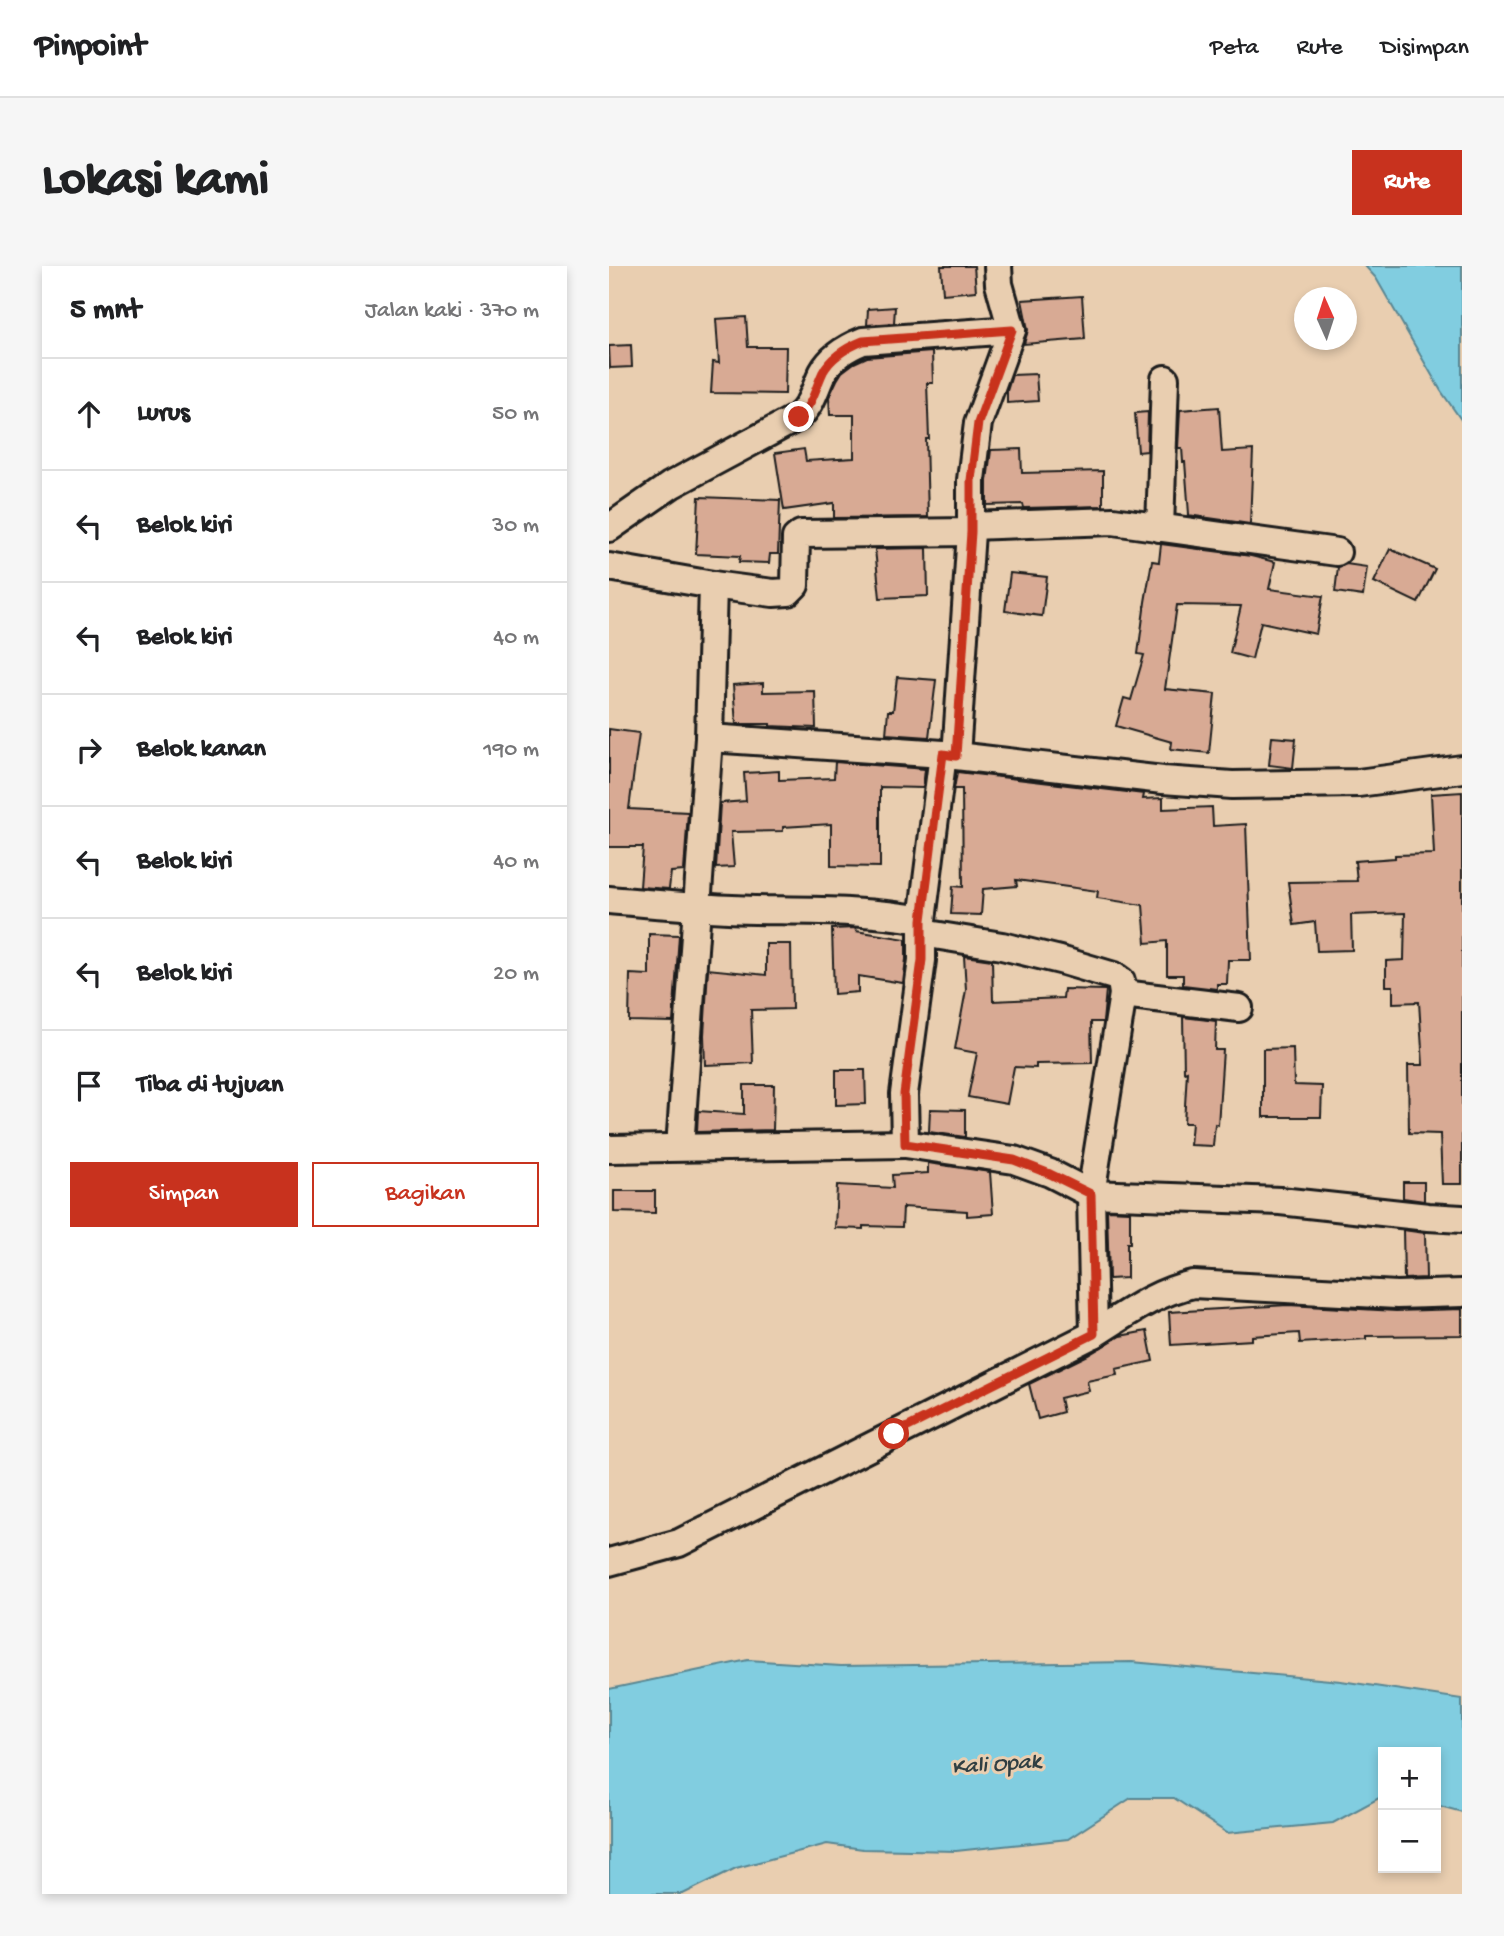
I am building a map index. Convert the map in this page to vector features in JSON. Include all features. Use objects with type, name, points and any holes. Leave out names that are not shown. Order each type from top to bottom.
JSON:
[{"type":"street","points":[[905,1144],[904,1094],[922,960],[922,926],[950,755],[970,529],[971,480],[978,423],[1012,330],[999,284],[998,266]]},
{"type":"street","points":[[609,528],[671,485],[799,417],[808,409],[825,369],[850,346],[863,341],[1012,330]]},
{"type":"street","points":[[1160,528],[1164,379]]},
{"type":"street","points":[[609,567],[713,585],[773,593],[788,592],[795,585],[796,538],[801,534],[1113,521],[1337,552]]},
{"type":"street","points":[[680,1147],[709,738],[713,585]]},
{"type":"street","points":[[709,738],[950,755],[1163,780],[1232,785],[1357,783],[1462,769]]},
{"type":"street","points":[[609,900],[752,910],[824,910],[896,915],[922,926],[1060,960],[1114,976],[1121,981],[1123,995],[1091,1194],[1094,1334]]},
{"type":"street","points":[[1123,995],[1239,1008]]},
{"type":"street","points":[[609,1149],[905,1144],[1014,1160],[1091,1194],[1280,1201],[1462,1219]]},
{"type":"street","points":[[609,1562],[680,1543],[1094,1334],[1155,1296],[1174,1288],[1193,1284],[1397,1295],[1462,1293]]},
{"type":"water","points":[[1365,266],[1462,266],[1462,421],[1441,391],[1376,278]]},
{"type":"water","name":"Kali Opak","points":[[748,1660],[841,1666],[1132,1662],[1341,1681],[1462,1699],[1462,1812],[1441,1806],[1441,1747],[1378,1747],[1378,1799],[1333,1823],[1227,1833],[1174,1798],[1131,1798],[1068,1839],[956,1851],[863,1849],[827,1844],[736,1868],[683,1894],[609,1894],[609,1689]]},
{"type":"building","points":[[941,266],[974,266],[976,291],[943,294]]},
{"type":"building","points":[[1082,296],[1085,339],[1024,344],[1028,330],[1022,300]]},
{"type":"building","points":[[895,307],[894,323],[867,325],[868,309]]},
{"type":"building","points":[[746,317],[748,347],[786,347],[785,394],[711,393],[713,362],[719,363],[716,319]]},
{"type":"building","points":[[631,345],[632,367],[610,368],[609,346]]},
{"type":"building","points":[[932,352],[933,383],[927,383],[928,517],[834,518],[834,503],[784,510],[775,453],[804,449],[806,461],[854,458],[854,415],[830,415],[829,397],[842,372],[867,357]]},
{"type":"building","points":[[1036,374],[1038,401],[1007,403],[1007,391],[1012,375]]},
{"type":"building","points":[[1219,407],[1222,452],[1253,450],[1250,524],[1188,515],[1185,462],[1182,448],[1178,448],[1180,410]]},
{"type":"building","points":[[1148,412],[1147,451],[1138,452],[1135,413]]},
{"type":"building","points":[[1021,449],[1022,473],[1103,471],[1103,506],[1024,508],[1023,504],[987,505],[991,450]]},
{"type":"building","points":[[699,497],[780,500],[778,554],[770,554],[769,563],[739,562],[740,556],[696,554]]},
{"type":"building","points":[[1161,544],[1251,556],[1275,562],[1269,589],[1323,596],[1316,634],[1261,622],[1252,659],[1230,653],[1241,606],[1177,605],[1165,689],[1215,694],[1209,753],[1171,749],[1172,742],[1116,726],[1124,698],[1131,700],[1144,655],[1138,654],[1145,602],[1152,561],[1159,562]]},
{"type":"building","points":[[927,548],[928,596],[880,598],[875,549]]},
{"type":"building","points":[[1390,549],[1435,569],[1418,603],[1374,582]]},
{"type":"building","points":[[1346,564],[1367,567],[1363,596],[1335,592],[1338,567]]},
{"type":"building","points":[[1010,573],[1047,577],[1042,616],[1005,611]]},
{"type":"building","points":[[897,677],[936,680],[929,737],[886,734],[888,711],[893,711]]},
{"type":"building","points":[[763,683],[763,692],[815,691],[816,728],[736,724],[733,685]]},
{"type":"building","points":[[609,729],[639,733],[629,809],[688,812],[684,871],[671,872],[669,889],[640,887],[643,847],[609,847]]},
{"type":"building","points":[[1272,737],[1296,739],[1293,768],[1269,765]]},
{"type":"building","points":[[835,762],[925,769],[923,788],[880,787],[880,867],[831,866],[831,824],[783,827],[783,831],[731,832],[734,867],[716,868],[720,803],[746,801],[744,773],[779,771],[779,780],[834,778]]},
{"type":"building","points":[[957,772],[1144,794],[1143,799],[1163,798],[1163,809],[1212,807],[1213,826],[1246,824],[1251,960],[1228,960],[1227,984],[1217,984],[1217,989],[1183,985],[1183,975],[1167,975],[1167,941],[1146,943],[1143,905],[1097,898],[1098,891],[1016,880],[1017,886],[983,889],[981,915],[951,914],[953,886],[963,887],[962,789],[954,789]]},
{"type":"building","points":[[1462,792],[1462,1184],[1442,1184],[1440,1134],[1409,1133],[1408,1065],[1423,1065],[1419,1002],[1393,1003],[1393,986],[1386,986],[1386,961],[1404,960],[1405,913],[1351,915],[1352,950],[1317,951],[1315,922],[1294,925],[1288,882],[1357,881],[1355,861],[1395,858],[1395,855],[1434,854],[1431,794]]},
{"type":"building","points":[[855,928],[856,931],[906,939],[903,983],[858,976],[858,992],[834,994],[832,929]]},
{"type":"building","points":[[649,934],[679,935],[673,1022],[629,1021],[630,974],[649,975]]},
{"type":"building","points":[[766,944],[791,944],[792,1009],[751,1010],[753,1063],[705,1065],[708,969],[766,975]]},
{"type":"building","points":[[964,956],[992,960],[993,1001],[1063,998],[1064,989],[1106,990],[1103,1022],[1091,1022],[1092,1063],[1036,1064],[1036,1068],[1014,1067],[1007,1104],[968,1097],[977,1053],[955,1049],[966,990]]},
{"type":"building","points":[[1183,1017],[1216,1021],[1215,1050],[1223,1050],[1218,1125],[1215,1124],[1213,1146],[1190,1145],[1192,1123],[1184,1123],[1187,1071],[1184,1072]]},
{"type":"building","points":[[1293,1048],[1294,1085],[1322,1086],[1321,1117],[1263,1117],[1263,1049]]},
{"type":"building","points":[[836,1070],[865,1070],[866,1104],[836,1105]]},
{"type":"building","points":[[744,1085],[774,1085],[773,1130],[697,1132],[698,1111],[744,1114]]},
{"type":"building","points":[[930,1109],[965,1110],[965,1137],[929,1132]]},
{"type":"building","points":[[928,1163],[990,1172],[993,1214],[967,1216],[967,1211],[903,1207],[902,1227],[835,1228],[837,1185],[893,1188],[892,1175],[928,1173]]},
{"type":"building","points":[[1403,1182],[1424,1182],[1424,1201],[1403,1198]]},
{"type":"building","points":[[614,1191],[655,1191],[655,1213],[614,1212]]},
{"type":"building","points":[[1107,1210],[1130,1211],[1127,1278],[1109,1279]]},
{"type":"building","points":[[1403,1230],[1425,1233],[1426,1278],[1404,1279]]},
{"type":"building","points":[[1288,1305],[1396,1311],[1462,1309],[1462,1335],[1366,1336],[1366,1339],[1300,1343],[1299,1333],[1252,1336],[1252,1340],[1171,1345],[1169,1312]]},
{"type":"building","points":[[1147,1331],[1153,1361],[1116,1369],[1117,1375],[1087,1381],[1089,1391],[1060,1398],[1063,1412],[1038,1419],[1029,1384],[1120,1336]]},
{"type":"route","points":[[799,417],[808,409],[825,369],[850,346],[863,341],[1012,330],[978,423],[971,480],[971,532],[956,756],[943,754],[922,920],[922,960],[904,1094],[905,1144],[1014,1160],[1091,1194],[1094,1334],[894,1434]]}]
